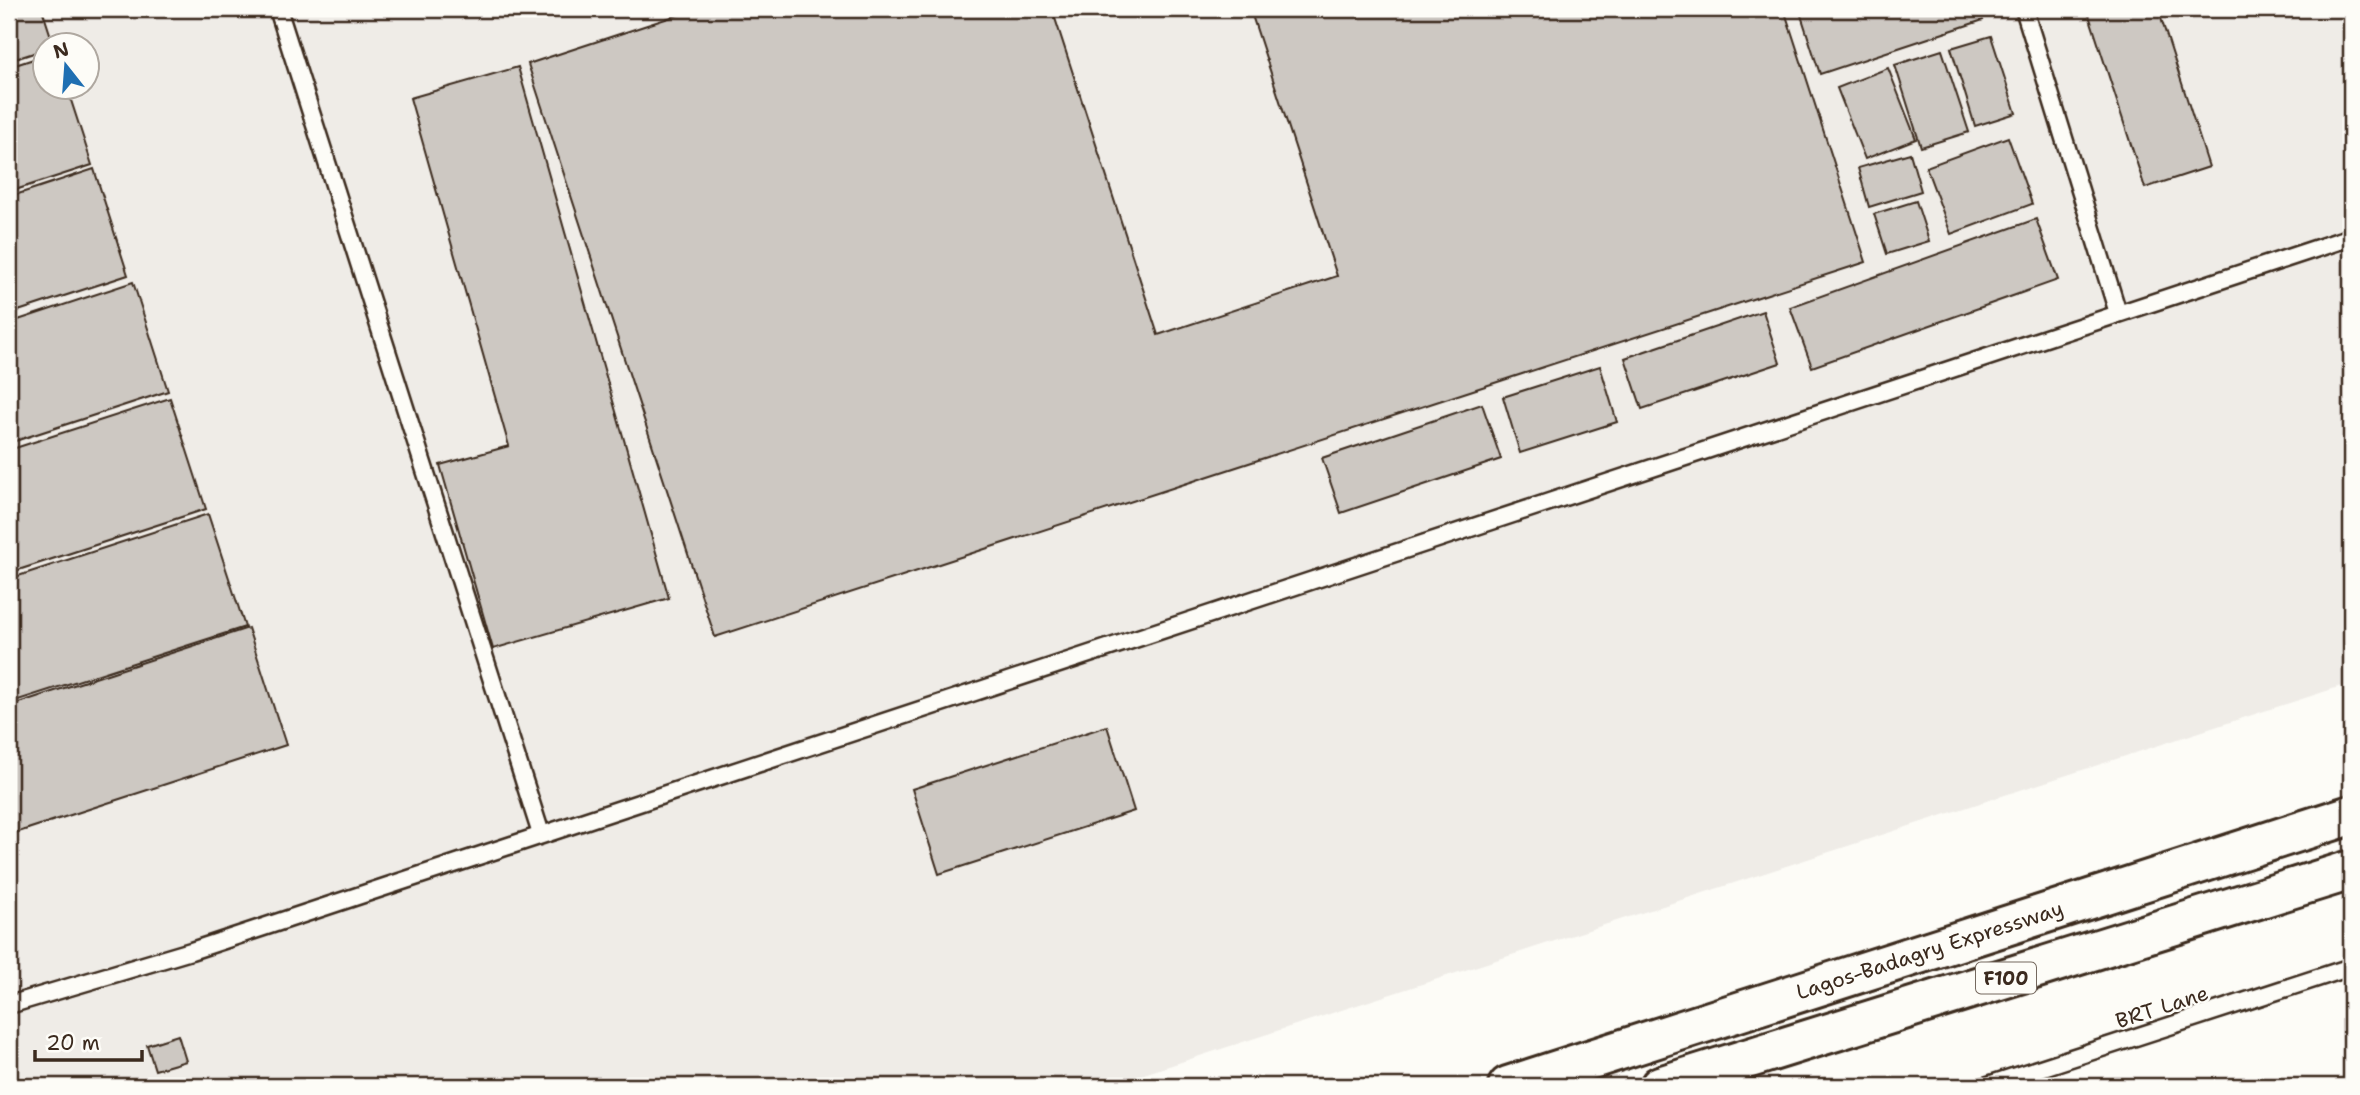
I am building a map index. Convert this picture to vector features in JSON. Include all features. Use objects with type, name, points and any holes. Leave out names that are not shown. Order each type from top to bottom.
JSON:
[{"type":"main road","name":"Lagos-Badagry Expressway","points":[[1508,1086],[2351,815]]},
{"type":"main road","name":"F100","points":[[1660,1086],[2351,870]]},
{"type":"lane","points":[[278,9],[541,834]]},
{"type":"lane","points":[[2024,9],[2118,313]]},
{"type":"lane","points":[[9,1005],[191,951],[2351,237]]},
{"type":"lane","name":"BRT Lane","points":[[1985,1086],[2351,967]]},
{"type":"shaded area","points":[[9,9],[2351,9],[2351,683],[1107,1086],[9,1086]]},
{"type":"building","points":[[9,9],[42,9],[49,32],[32,32],[32,54],[9,61]]},
{"type":"building","points":[[696,9],[1052,9],[1158,335],[1337,276],[1250,9],[1784,9],[1866,262],[715,637],[528,64]]},
{"type":"building","points":[[1799,9],[1979,9],[1983,20],[1820,74]]},
{"type":"building","points":[[2087,9],[2158,9],[2209,167],[2145,188]]},
{"type":"building","points":[[1991,36],[2016,113],[1975,126],[1951,48]]},
{"type":"building","points":[[1942,50],[1969,132],[1921,147],[1895,65]]},
{"type":"building","points":[[32,60],[32,102],[72,102],[92,165],[9,192],[9,67]]},
{"type":"building","points":[[518,67],[669,598],[493,649],[440,465],[509,446],[410,98]]},
{"type":"building","points":[[1888,68],[1916,139],[1865,159],[1837,88]]},
{"type":"building","points":[[2008,137],[2032,204],[1951,234],[1926,167]]},
{"type":"building","points":[[1910,153],[1921,191],[1869,207],[1858,168]]},
{"type":"building","points":[[94,169],[128,275],[9,314],[9,197]]},
{"type":"building","points":[[1916,201],[1929,241],[1887,254],[1874,214]]},
{"type":"building","points":[[2036,219],[2058,280],[1812,367],[1790,307]]},
{"type":"building","points":[[133,282],[168,391],[9,443],[9,323]]},
{"type":"building","points":[[1763,311],[1780,363],[1642,409],[1625,358]]},
{"type":"building","points":[[1600,366],[1617,422],[1520,453],[1503,397]]},
{"type":"building","points":[[170,398],[206,509],[9,573],[9,450]]},
{"type":"building","points":[[1482,404],[1501,459],[1341,513],[1322,458]]},
{"type":"building","points":[[208,514],[245,627],[9,703],[9,579]]},
{"type":"building","points":[[248,628],[286,745],[9,835],[9,706]]},
{"type":"building","points":[[1107,726],[1134,811],[939,874],[912,789]]},
{"type":"building","points":[[178,1035],[186,1061],[155,1070],[147,1045]]}]
